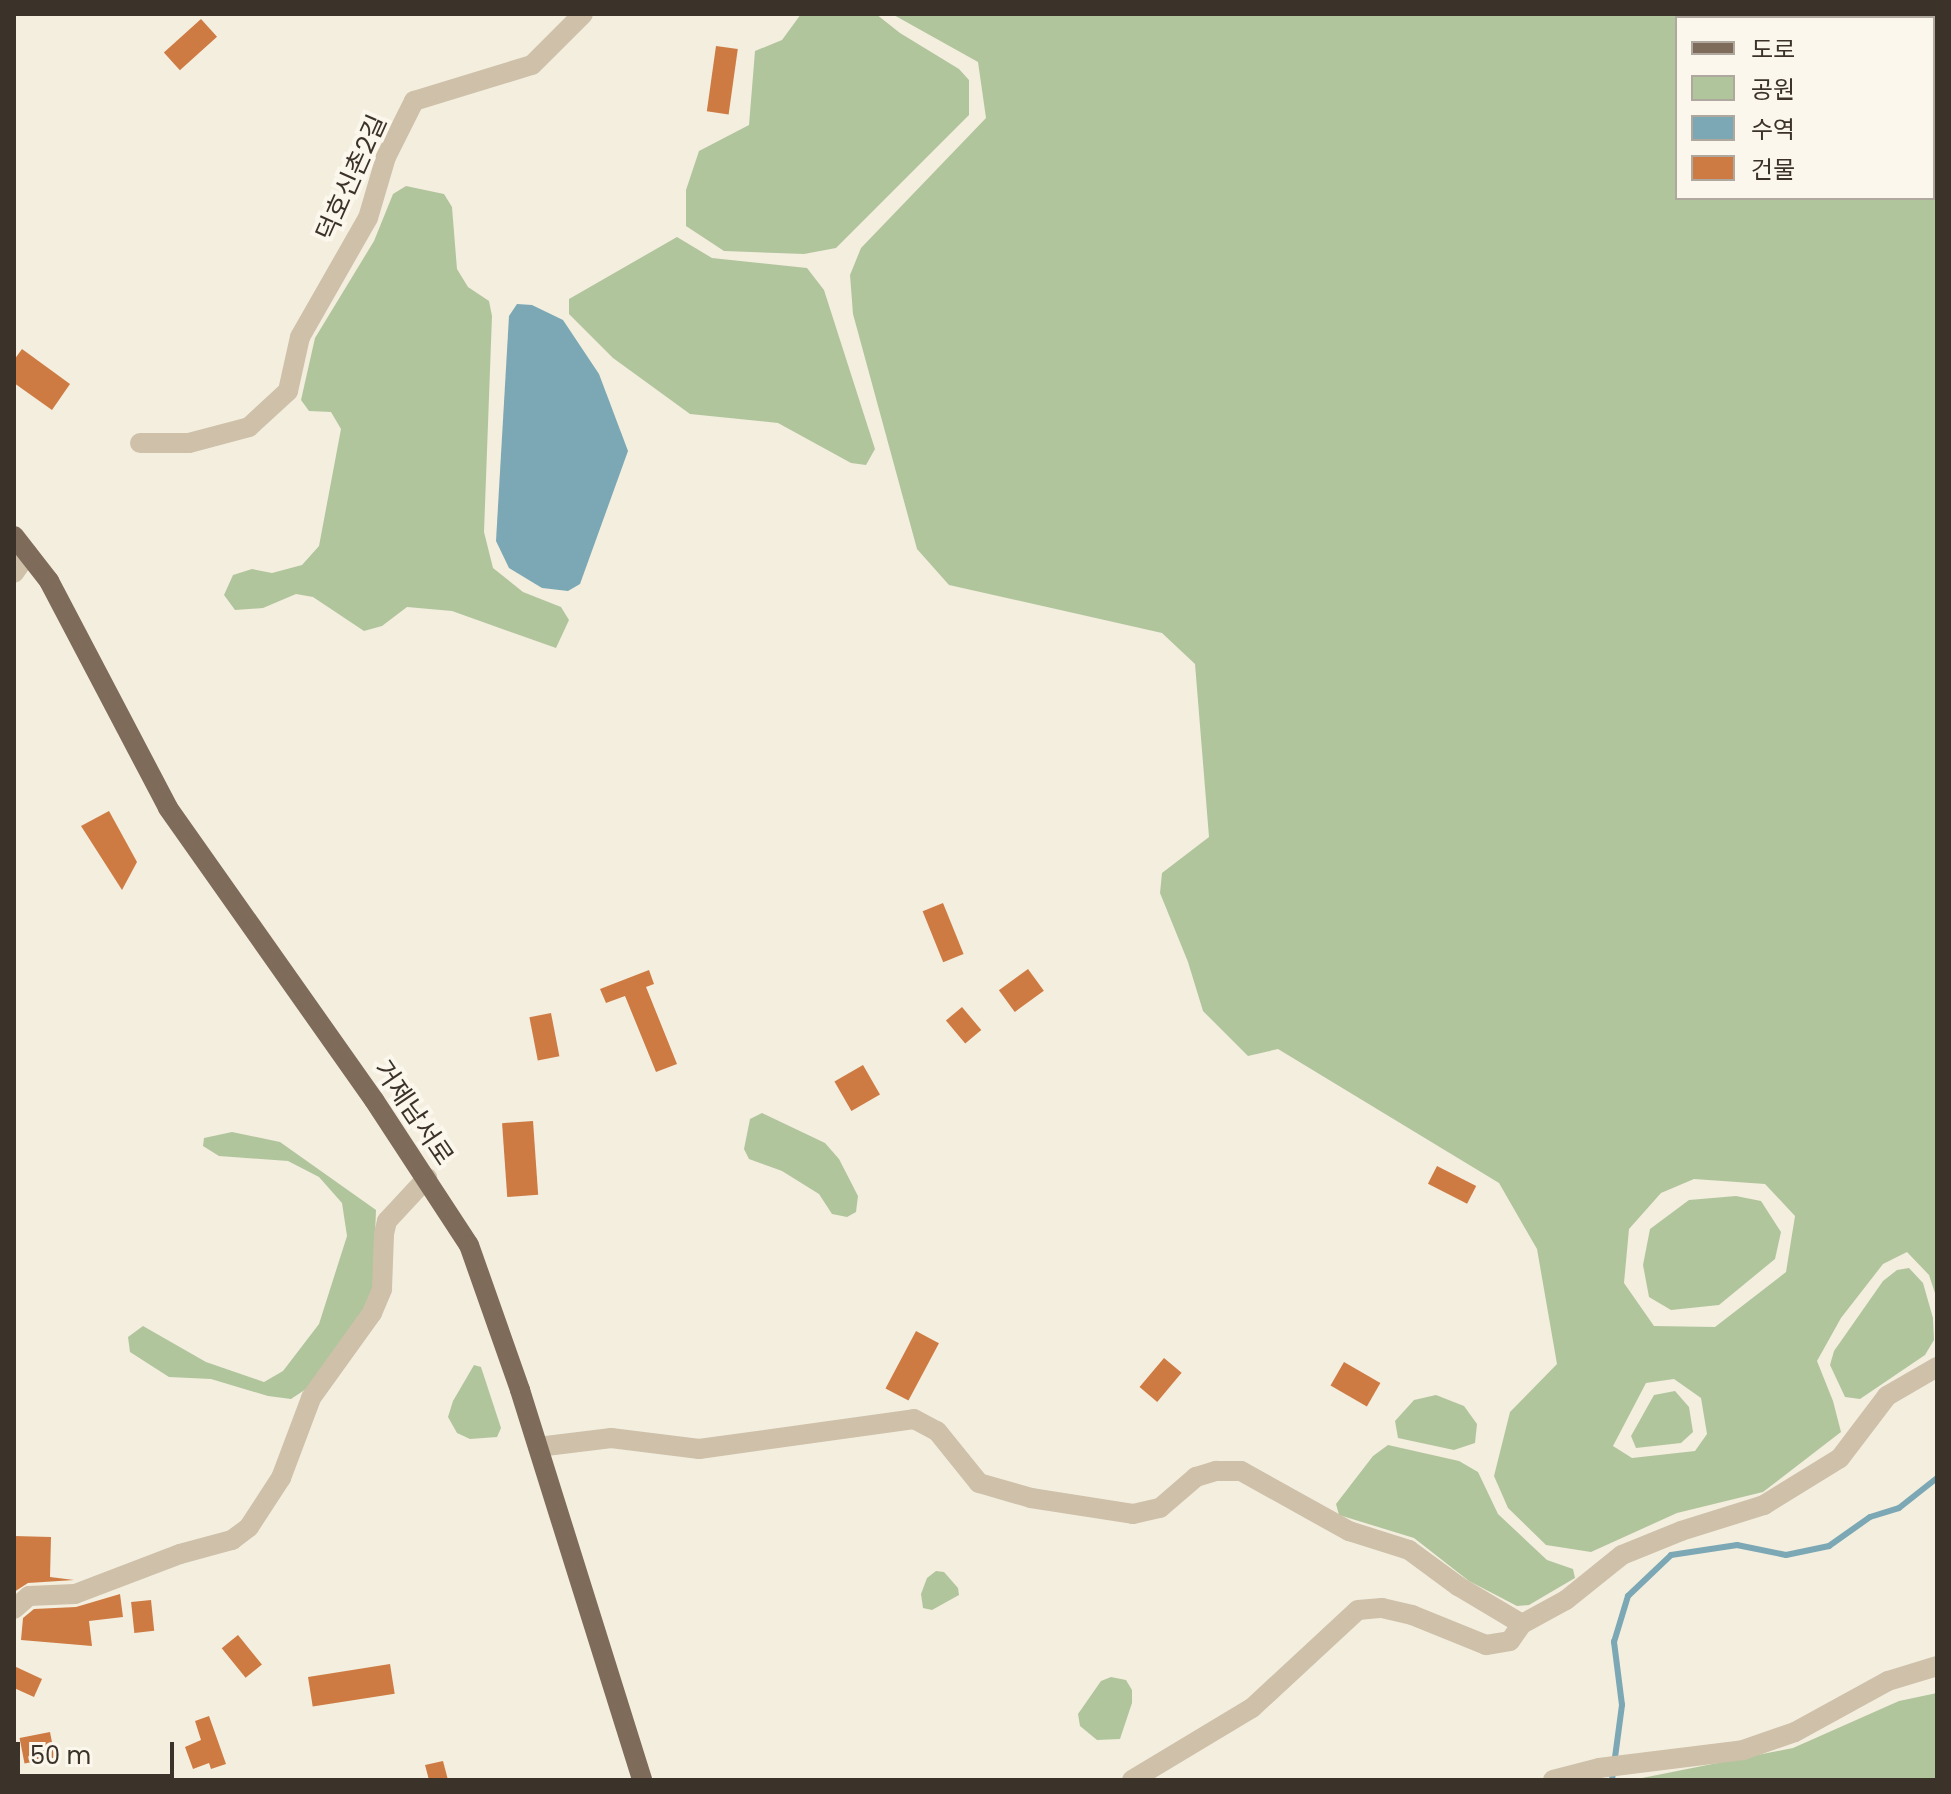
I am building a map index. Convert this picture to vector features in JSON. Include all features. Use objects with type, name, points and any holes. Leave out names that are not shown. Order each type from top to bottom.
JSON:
[{"type":"main road","name":"거제남서로","points":[[14,536],[49,581],[168,808],[427,1178],[469,1245],[538,1447],[642,1780]]},
{"type":"street","name":"덕호신촌2길","points":[[140,443],[189,443],[249,427],[288,391],[300,337],[368,218],[386,157],[414,101],[532,65],[583,14]]},
{"type":"street","points":[[14,573],[28,553]]},
{"type":"street","points":[[14,1609],[29,1596],[75,1594],[180,1554],[232,1540],[249,1527],[281,1478],[311,1398],[372,1313],[382,1289],[387,1221],[427,1178]]},
{"type":"street","points":[[1132,1780],[1252,1708],[1358,1610],[1382,1608],[1412,1615],[1486,1645],[1510,1641],[1522,1624],[1566,1600],[1622,1555],[1681,1531],[1764,1505],[1840,1458],[1887,1396],[1937,1367]]},
{"type":"street","points":[[538,1447],[611,1438],[699,1449],[914,1419],[937,1431],[979,1483],[1031,1498],[1133,1514],[1160,1508],[1196,1477],[1216,1471],[1241,1471],[1349,1531],[1409,1550],[1458,1586],[1522,1624]]},
{"type":"street","points":[[1553,1780],[1599,1768],[1743,1750],[1795,1732],[1888,1681],[1937,1666]]},
{"type":"green space","points":[[801,14],[876,14],[900,33],[959,69],[969,80],[969,115],[836,248],[804,254],[724,251],[686,226],[686,190],[699,151],[749,125],[755,51],[782,40]]},
{"type":"green space","points":[[892,14],[1937,14],[1937,1299],[1929,1275],[1907,1252],[1883,1264],[1841,1318],[1817,1361],[1841,1432],[1763,1492],[1677,1513],[1591,1552],[1546,1545],[1508,1508],[1494,1476],[1510,1412],[1557,1364],[1537,1249],[1499,1183],[1278,1049],[1248,1056],[1203,1011],[1188,962],[1160,893],[1162,873],[1209,837],[1195,664],[1162,633],[949,585],[917,549],[853,314],[850,275],[861,248],[986,118],[978,62]],"holes":[[[1694,1179],[1765,1184],[1795,1216],[1786,1272],[1715,1327],[1654,1326],[1624,1283],[1629,1229],[1661,1193]],[[1674,1379],[1701,1398],[1707,1434],[1695,1451],[1632,1458],[1613,1446],[1646,1383]]]},
{"type":"green space","points":[[406,186],[444,194],[452,207],[457,269],[468,287],[489,301],[492,316],[484,532],[493,568],[523,592],[561,607],[569,620],[556,648],[452,611],[407,607],[382,626],[364,631],[313,597],[296,594],[263,608],[235,610],[224,595],[233,575],[252,569],[272,573],[302,565],[319,546],[341,429],[331,412],[309,411],[301,400],[315,338],[374,241],[393,194]]},
{"type":"green space","points":[[677,237],[712,258],[807,268],[824,290],[875,449],[866,465],[851,463],[778,423],[690,414],[613,358],[569,314],[569,299]]},
{"type":"green space","points":[[762,1113],[825,1143],[839,1159],[858,1196],[856,1212],[847,1217],[832,1214],[819,1194],[782,1171],[749,1159],[744,1149],[750,1119]]},
{"type":"green space","points":[[232,1132],[280,1142],[376,1210],[373,1288],[363,1310],[306,1389],[291,1399],[268,1396],[211,1379],[169,1377],[130,1352],[128,1337],[143,1326],[206,1362],[264,1382],[283,1371],[319,1324],[347,1236],[342,1203],[319,1177],[288,1161],[219,1156],[203,1146],[204,1138]]},
{"type":"green space","points":[[1736,1196],[1761,1201],[1781,1232],[1775,1259],[1719,1305],[1671,1310],[1649,1297],[1643,1265],[1650,1229],[1689,1200]]},
{"type":"green space","points":[[1909,1268],[1923,1283],[1933,1318],[1934,1340],[1925,1355],[1860,1399],[1845,1397],[1830,1365],[1834,1351],[1883,1281],[1897,1270]]},
{"type":"green space","points":[[474,1365],[481,1367],[501,1428],[497,1437],[470,1439],[457,1433],[448,1417],[453,1401]]},
{"type":"green space","points":[[1675,1391],[1689,1407],[1693,1432],[1681,1443],[1636,1448],[1631,1436],[1654,1395]]},
{"type":"green space","points":[[1436,1395],[1464,1406],[1477,1424],[1475,1443],[1454,1450],[1398,1438],[1395,1421],[1414,1400]]},
{"type":"green space","points":[[1388,1445],[1459,1461],[1478,1472],[1498,1514],[1547,1560],[1573,1569],[1575,1578],[1529,1605],[1517,1606],[1469,1581],[1414,1538],[1339,1515],[1336,1504],[1373,1456]]},
{"type":"green space","points":[[936,1571],[944,1572],[958,1588],[959,1595],[932,1610],[923,1608],[921,1594],[927,1578]]},
{"type":"green space","points":[[1111,1677],[1126,1680],[1132,1690],[1132,1703],[1120,1739],[1097,1740],[1080,1726],[1078,1714],[1101,1681]]},
{"type":"green space","points":[[1937,1693],[1937,1780],[1632,1780],[1793,1748],[1899,1701]]},
{"type":"water","points":[[517,304],[532,305],[563,320],[599,374],[628,451],[580,584],[568,591],[542,588],[509,568],[496,541],[509,316]]},
{"type":"building","points":[[201,19],[217,37],[180,70],[164,52]]},
{"type":"building","points":[[716,46],[738,49],[729,114],[707,111]]},
{"type":"building","points":[[22,349],[70,384],[52,410],[14,383],[14,360]]},
{"type":"building","points":[[109,811],[137,862],[122,890],[81,826]]},
{"type":"building","points":[[943,903],[964,954],[943,962],[923,911]]},
{"type":"building","points":[[1028,969],[1044,991],[1015,1012],[999,990]]},
{"type":"building","points":[[649,970],[654,984],[646,987],[677,1064],[656,1072],[625,996],[606,1003],[600,989]]},
{"type":"building","points":[[962,1007],[981,1030],[965,1043],[946,1020]]},
{"type":"building","points":[[551,1013],[559,1056],[538,1060],[529,1017]]},
{"type":"building","points":[[863,1065],[880,1094],[851,1111],[834,1082]]},
{"type":"building","points":[[533,1121],[538,1195],[507,1197],[502,1123]]},
{"type":"building","points":[[1437,1166],[1476,1186],[1467,1204],[1428,1184]]},
{"type":"building","points":[[916,1331],[939,1343],[908,1401],[885,1388]]},
{"type":"building","points":[[1164,1358],[1182,1373],[1157,1402],[1140,1387]]},
{"type":"building","points":[[1344,1362],[1380,1383],[1367,1406],[1330,1385]]},
{"type":"building","points":[[14,1536],[51,1537],[50,1577],[74,1580],[28,1583],[14,1592]]},
{"type":"building","points":[[120,1594],[123,1617],[89,1621],[92,1646],[21,1640],[23,1618],[34,1609],[76,1607]]},
{"type":"building","points":[[151,1600],[154,1631],[134,1633],[131,1602]]},
{"type":"building","points":[[238,1635],[262,1665],[246,1678],[222,1648]]},
{"type":"building","points":[[390,1664],[395,1694],[313,1707],[308,1677]]},
{"type":"building","points":[[14,1666],[42,1679],[34,1697],[14,1688]]},
{"type":"building","points":[[209,1716],[226,1764],[211,1769],[209,1763],[193,1769],[185,1747],[201,1740],[195,1721]]},
{"type":"building","points":[[50,1732],[55,1758],[25,1763],[20,1738]]},
{"type":"building","points":[[443,1761],[448,1780],[429,1780],[425,1765]]},
{"type":"waterway","points":[[1612,1780],[1622,1705],[1614,1642],[1628,1596],[1671,1555],[1737,1545],[1786,1555],[1829,1546],[1870,1517],[1899,1508],[1937,1478]]}]
